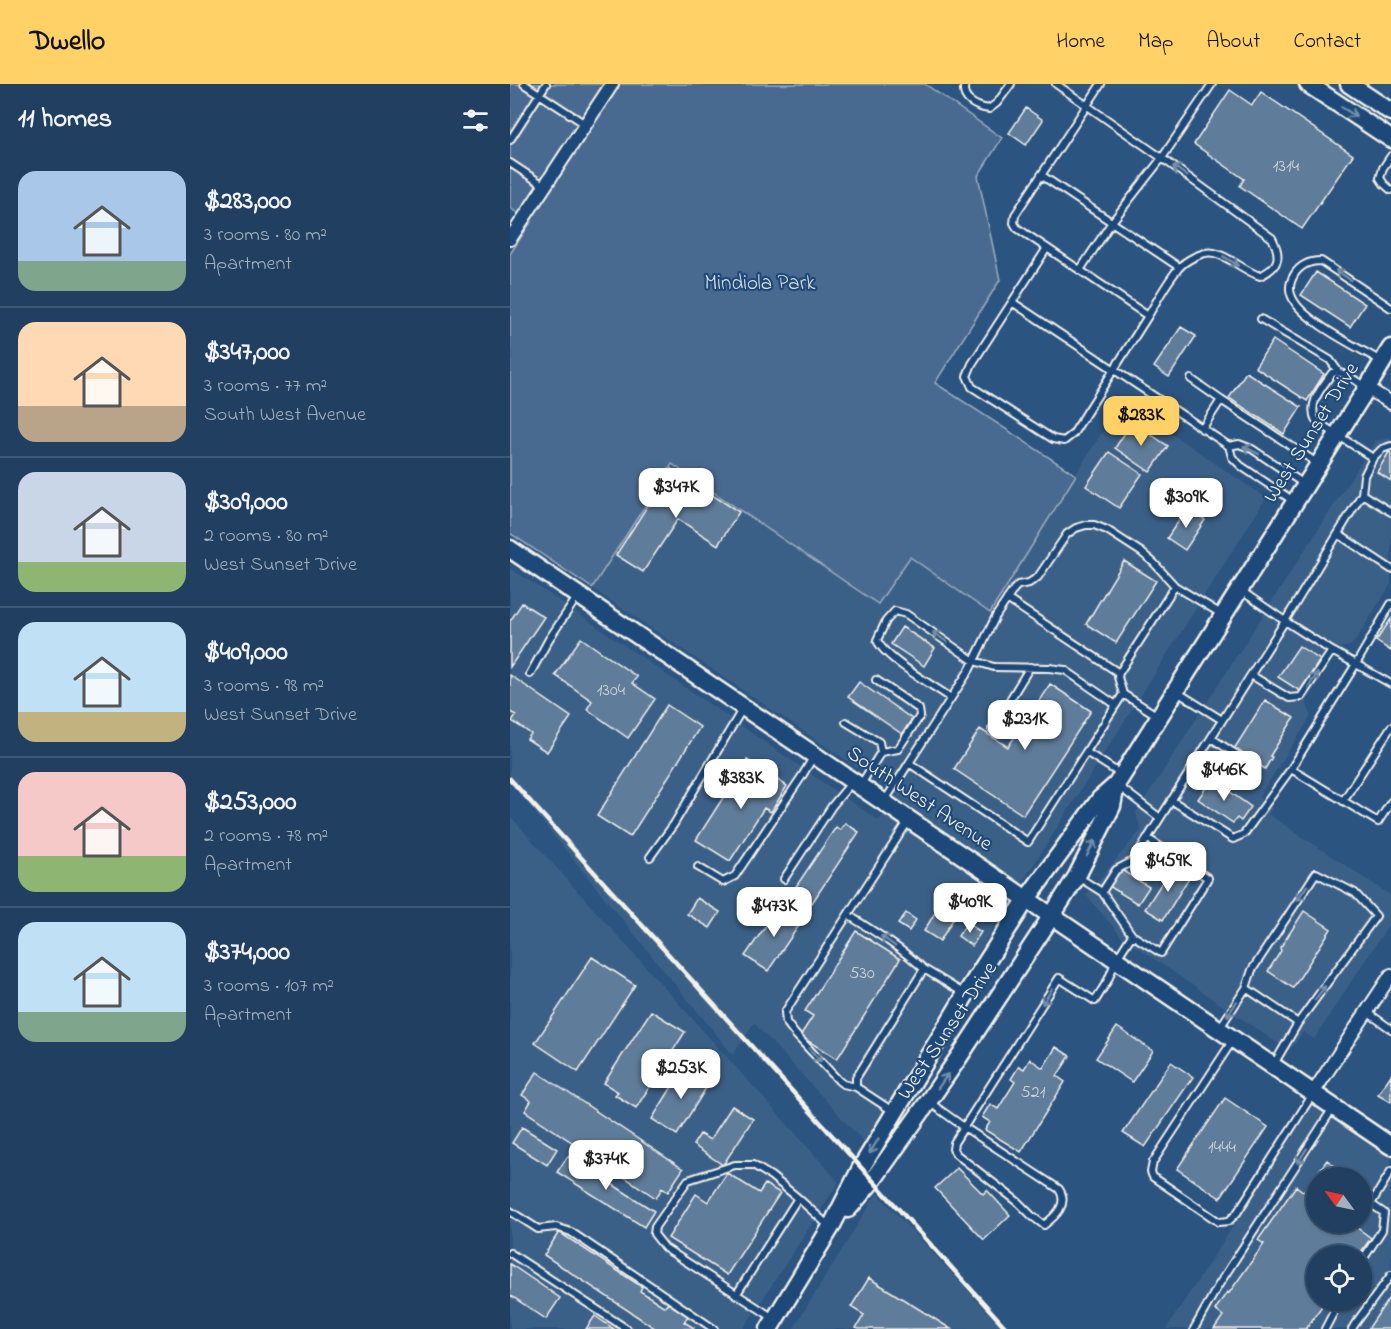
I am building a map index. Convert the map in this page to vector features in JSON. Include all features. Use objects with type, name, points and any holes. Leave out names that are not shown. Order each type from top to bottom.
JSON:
[{"type":"main road","points":[[1308,84],[1391,139]]},
{"type":"main road","points":[[1349,84],[1391,112]]},
{"type":"main road","name":"West Sunset Drive","points":[[772,1324],[831,1227],[861,1168],[966,994],[1026,900],[1100,799],[1119,780],[1387,354]]},
{"type":"main road","name":"South West Avenue","points":[[510,549],[1391,1146]]},
{"type":"main road","name":"West Sunset Drive","points":[[831,1227],[872,1181],[928,1102],[1051,917],[1077,876],[1112,806],[1119,780]]},
{"type":"street","points":[[510,238],[612,84]]},
{"type":"street","points":[[1367,388],[1391,403]]},
{"type":"street","points":[[1313,1094],[1391,975]]},
{"type":"lane","points":[[524,84],[585,124]]},
{"type":"lane","points":[[510,140],[546,84]]},
{"type":"lane","points":[[965,84],[963,91],[966,98],[980,108],[989,109],[997,103],[1011,84]]},
{"type":"lane","points":[[1047,248],[972,364],[967,376],[972,387],[1053,439],[1064,441],[1073,434],[1179,267],[1201,253],[1215,252],[1249,273],[1260,276],[1271,270],[1278,259],[1278,249],[1272,238],[1056,84]]},
{"type":"lane","points":[[1101,84],[1015,215],[1014,223],[1017,228],[1148,316]]},
{"type":"lane","points":[[1080,270],[1112,222],[1162,158],[1212,84]]},
{"type":"lane","points":[[1391,156],[1380,178],[1391,190]]},
{"type":"lane","points":[[510,163],[545,186]]},
{"type":"lane","points":[[1041,175],[1179,267]]},
{"type":"lane","points":[[1387,354],[1311,320],[1291,297],[1290,284],[1297,270],[1311,261],[1321,261],[1391,308]]},
{"type":"lane","points":[[1012,302],[1229,446],[1232,457],[1241,466],[1295,502]]},
{"type":"lane","points":[[1261,319],[1329,360],[1338,371],[1367,388]]},
{"type":"lane","points":[[1338,371],[1332,373],[1313,404],[1313,415],[1316,421],[1372,458]]},
{"type":"lane","points":[[1191,379],[1319,464]]},
{"type":"lane","points":[[1202,429],[1221,400]]},
{"type":"lane","points":[[1229,446],[1239,444],[1252,449],[1306,485]]},
{"type":"lane","points":[[1102,892],[1116,870],[1133,861],[1285,621],[1362,494],[1364,476],[1372,458],[1391,446]]},
{"type":"lane","points":[[1362,494],[1391,512]]},
{"type":"lane","points":[[884,802],[974,661],[996,616],[1014,589],[1018,585],[1029,583],[1041,574],[1067,534],[1076,528],[1086,525],[1101,527],[1141,552],[1175,586],[1224,615]]},
{"type":"lane","points":[[1338,534],[1391,569]]},
{"type":"lane","points":[[1159,717],[1123,694],[1118,678],[1175,586]]},
{"type":"lane","points":[[1240,590],[1332,651],[1391,684]]},
{"type":"lane","points":[[530,674],[549,639],[579,596]]},
{"type":"lane","points":[[1007,599],[1119,673]]},
{"type":"lane","points":[[1171,800],[1233,839],[1244,834],[1291,769],[1391,604]]},
{"type":"lane","points":[[951,698],[902,665],[880,646],[877,640],[886,621],[895,611],[906,614],[974,661],[994,667],[1065,670],[1116,705]]},
{"type":"lane","points":[[1251,675],[1289,698],[1301,697],[1332,651]]},
{"type":"lane","points":[[992,729],[1030,667]]},
{"type":"lane","points":[[784,879],[832,806],[856,784],[882,752],[898,749],[920,716],[920,709],[876,680]]},
{"type":"lane","points":[[1175,691],[1222,720]]},
{"type":"lane","points":[[909,763],[1028,842],[1123,694]]},
{"type":"lane","points":[[650,857],[674,825],[744,708]]},
{"type":"lane","points":[[846,722],[879,742],[882,752]]},
{"type":"lane","points":[[1343,801],[1391,727]]},
{"type":"lane","points":[[1199,756],[1242,784],[1254,766],[1211,738]]},
{"type":"lane","points":[[1086,752],[1160,818]]},
{"type":"lane","points":[[699,867],[723,882],[735,876],[814,755]]},
{"type":"lane","points":[[1291,769],[1378,822],[1391,802]]},
{"type":"lane","points":[[895,1112],[856,1087],[839,1081],[795,1035],[786,1022],[785,1012],[910,820]]},
{"type":"lane","points":[[1077,876],[1102,892],[1132,935],[1161,953],[1208,878],[1147,838]]},
{"type":"lane","points":[[1218,1030],[1246,988],[1252,969],[1316,873],[1355,892],[1376,916],[1298,1023],[1273,1066]]},
{"type":"lane","points":[[848,915],[882,936],[924,969],[966,994]]},
{"type":"lane","points":[[928,1102],[964,1127],[1059,1189],[1063,1195],[1063,1202],[1054,1218],[1044,1225],[1032,1216],[1018,1202],[956,1154],[953,1149],[954,1143],[964,1127],[1035,1016],[1059,978],[1095,1001],[1132,935]]},
{"type":"lane","points":[[856,1087],[856,1078],[924,969]]},
{"type":"lane","points":[[1246,988],[1298,1023]]},
{"type":"lane","points":[[1367,1012],[1391,1029]]},
{"type":"lane","points":[[1233,1040],[1153,1162],[1151,1172],[1153,1177],[1219,1222],[1229,1221],[1237,1213],[1313,1094]]},
{"type":"lane","points":[[1194,1329],[1218,1286],[1333,1107]]},
{"type":"lane","points":[[772,1324],[736,1295],[665,1248],[654,1234],[656,1227],[688,1180],[735,1165],[753,1165],[771,1176],[831,1227]]},
{"type":"lane","points":[[1372,1246],[1382,1230],[1384,1213],[1371,1204],[1391,1171]]},
{"type":"lane","points":[[736,1295],[798,1198]]},
{"type":"lane","points":[[510,1211],[538,1229],[556,1227],[571,1232],[714,1329]]},
{"type":"lane","points":[[510,1253],[627,1329]]},
{"type":"lane","points":[[1352,1329],[1391,1275]]},
{"type":"lane","points":[[1325,1329],[1334,1311]]},
{"type":"shaded area","points":[[1122,400],[1266,498],[1001,916],[864,1142],[754,1023],[733,1055],[510,782],[510,568],[879,821],[896,794],[592,588],[672,464],[878,604],[910,557],[990,612]]},
{"type":"shaded area","points":[[1391,438],[1391,584],[1355,641],[1350,646],[1340,648],[1306,701],[1311,716],[1259,797],[1272,808],[1268,814],[1390,895],[1391,921],[1314,1039],[1303,1032],[1289,1051],[1122,937],[1086,895],[1141,830],[1136,813],[1375,441]]},
{"type":"shaded area","points":[[510,816],[839,1182],[743,1329],[510,1329]]},
{"type":"shaded area","points":[[1317,1098],[1391,1148],[1391,1329],[1166,1329]]},
{"type":"shaded area","points":[[877,1193],[1003,1329],[793,1329]]},
{"type":"green space","name":"Mindiola Park","points":[[510,84],[925,84],[1002,138],[978,176],[1000,280],[935,383],[1076,475],[990,613],[910,557],[878,604],[672,464],[592,588],[510,533],[510,254],[531,222],[510,208]]},
{"type":"building","points":[[1230,90],[1252,105],[1261,92],[1353,155],[1302,229],[1240,186],[1244,179],[1194,144]]},
{"type":"building","points":[[1026,108],[1043,120],[1026,145],[1009,133]]},
{"type":"building","points":[[1316,272],[1365,304],[1350,327],[1301,295]]},
{"type":"building","points":[[1181,327],[1196,336],[1169,377],[1154,367]]},
{"type":"building","points":[[1273,340],[1324,374],[1307,401],[1255,367]]},
{"type":"building","points":[[1246,372],[1301,407],[1284,434],[1229,398]]},
{"type":"building","points":[[1132,422],[1168,446],[1150,472],[1115,448]]},
{"type":"building","points":[[1109,452],[1142,474],[1119,508],[1086,486]]},
{"type":"building","points":[[1389,452],[1391,453],[1391,481],[1377,472]]},
{"type":"building","points":[[671,469],[739,512],[718,545],[678,519],[643,572],[616,555]]},
{"type":"building","points":[[1187,508],[1205,520],[1185,550],[1167,538]]},
{"type":"building","points":[[1124,561],[1156,581],[1116,643],[1086,624]]},
{"type":"building","points":[[522,603],[544,617],[510,667],[510,621]]},
{"type":"building","points":[[1391,619],[1391,651],[1376,641]]},
{"type":"building","points":[[902,627],[935,648],[924,666],[891,644]]},
{"type":"building","points":[[581,638],[637,677],[632,683],[655,699],[628,738],[587,709],[592,701],[555,675]]},
{"type":"building","points":[[1299,646],[1320,660],[1300,691],[1278,677]]},
{"type":"building","points":[[510,675],[571,717],[547,752],[527,739],[531,734],[512,721],[516,715],[510,712]]},
{"type":"building","points":[[859,682],[912,719],[902,734],[848,697]]},
{"type":"building","points":[[1050,684],[1091,711],[1023,815],[954,769],[980,729],[1008,747]]},
{"type":"building","points":[[1265,700],[1294,718],[1270,756],[1272,757],[1265,769],[1234,749]]},
{"type":"building","points":[[667,705],[700,727],[630,837],[597,816]]},
{"type":"building","points":[[747,760],[787,786],[771,812],[764,808],[730,861],[696,840]]},
{"type":"building","points":[[1212,779],[1251,807],[1241,821],[1237,818],[1233,823],[1198,799]]},
{"type":"building","points":[[845,823],[859,832],[812,903],[793,891],[836,827],[840,830]]},
{"type":"building","points":[[1173,865],[1190,876],[1163,920],[1145,909]]},
{"type":"building","points":[[1120,869],[1149,887],[1138,904],[1109,886]]},
{"type":"building","points":[[962,886],[976,895],[967,908],[953,898]]},
{"type":"building","points":[[697,898],[720,912],[710,928],[687,914]]},
{"type":"building","points":[[780,905],[802,921],[768,971],[745,956]]},
{"type":"building","points":[[939,906],[955,916],[940,941],[924,931]]},
{"type":"building","points":[[1304,911],[1331,929],[1293,988],[1268,971]]},
{"type":"building","points":[[906,913],[916,920],[909,931],[898,924]]},
{"type":"building","points":[[967,923],[981,932],[972,946],[958,936]]},
{"type":"building","points":[[856,931],[900,959],[837,1059],[800,1036],[813,1016],[805,1011]]},
{"type":"building","points":[[592,957],[635,985],[578,1072],[535,1043]]},
{"type":"building","points":[[651,1011],[685,1032],[636,1108],[615,1095],[618,1092],[604,1083]]},
{"type":"building","points":[[1117,1027],[1153,1051],[1132,1082],[1096,1058]]},
{"type":"building","points":[[1056,1047],[1070,1056],[1057,1076],[1065,1082],[1021,1152],[985,1130],[990,1122],[982,1117],[990,1104],[998,1109],[1015,1082],[1011,1079],[1019,1066],[1024,1069],[1030,1059],[1043,1068]]},
{"type":"building","points":[[1171,1062],[1193,1077],[1145,1147],[1123,1133]]},
{"type":"building","points":[[686,1064],[711,1080],[677,1135],[652,1119]]},
{"type":"building","points":[[537,1072],[683,1169],[668,1192],[662,1188],[656,1198],[525,1111],[531,1101],[522,1095]]},
{"type":"building","points":[[1391,1075],[1391,1102],[1378,1094]]},
{"type":"building","points":[[1225,1098],[1268,1127],[1220,1198],[1177,1169]]},
{"type":"building","points":[[732,1106],[753,1119],[723,1165],[693,1145],[700,1134],[710,1140]]},
{"type":"building","points":[[522,1127],[557,1149],[547,1165],[512,1143]]},
{"type":"building","points":[[568,1156],[654,1211],[644,1227],[557,1172]]},
{"type":"building","points":[[1327,1160],[1336,1167],[1322,1167]]},
{"type":"building","points":[[957,1168],[983,1194],[987,1190],[1010,1215],[984,1240],[935,1188]]},
{"type":"building","points":[[727,1173],[759,1193],[765,1184],[780,1193],[727,1275],[668,1238],[696,1194],[708,1202]]},
{"type":"building","points":[[1296,1186],[1304,1192],[1306,1189],[1306,1233],[1364,1233],[1371,1238],[1366,1245],[1306,1245],[1306,1311],[1318,1311],[1306,1329],[1214,1329],[1223,1316],[1215,1310],[1264,1244],[1258,1240]]},
{"type":"building","points":[[559,1232],[642,1287],[640,1291],[665,1307],[668,1303],[688,1316],[684,1322],[694,1328],[656,1329],[544,1255]]},
{"type":"building","points":[[510,1264],[560,1298],[546,1319],[510,1295]]},
{"type":"building","points":[[869,1278],[951,1329],[856,1328],[864,1315],[851,1307]]},
{"type":"building","points":[[1391,1295],[1391,1329],[1368,1329]]},
{"type":"building","points":[[595,1316],[614,1329],[586,1329]]},
{"type":"railway","points":[[510,779],[1007,1329]]}]
